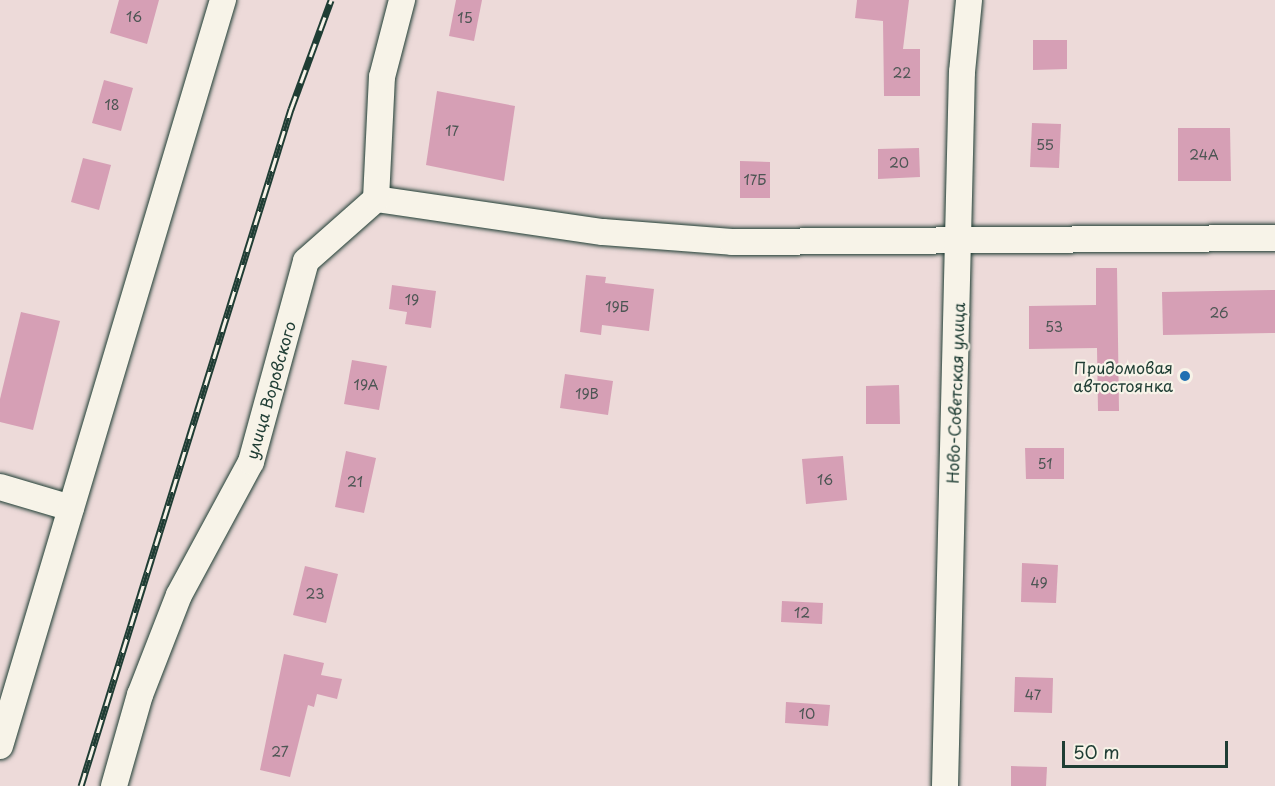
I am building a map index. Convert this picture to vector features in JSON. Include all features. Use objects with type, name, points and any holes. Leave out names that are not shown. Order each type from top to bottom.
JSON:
[{"type":"street","points":[[0,746],[223,0]]},
{"type":"street","points":[[402,0],[382,77],[376,199],[603,232],[732,242],[959,238],[1275,238]]},
{"type":"street","name":"Ново-Советская улица","points":[[945,786],[959,238],[969,0]]},
{"type":"street","name":"улица Воровского","points":[[114,786],[140,695],[188,574],[251,462],[306,261],[376,199]]},
{"type":"street","points":[[0,487],[70,508]]},
{"type":"building","points":[[119,0],[159,0],[147,44],[110,33]]},
{"type":"building","points":[[456,0],[482,0],[474,41],[449,36]]},
{"type":"building","points":[[857,0],[909,0],[903,49],[920,49],[920,96],[884,96],[883,21],[855,18]]},
{"type":"building","points":[[1033,40],[1067,40],[1067,69],[1033,70]]},
{"type":"building","points":[[104,80],[133,88],[121,131],[92,123]]},
{"type":"building","points":[[437,91],[515,106],[504,181],[426,165]]},
{"type":"building","points":[[1032,123],[1061,124],[1059,168],[1030,167]]},
{"type":"building","points":[[1178,128],[1230,128],[1231,181],[1178,181]]},
{"type":"building","points":[[919,148],[920,177],[878,179],[878,149]]},
{"type":"building","points":[[83,158],[111,165],[99,210],[71,202]]},
{"type":"building","points":[[740,161],[770,162],[770,198],[740,198]]},
{"type":"building","points":[[1096,268],[1117,268],[1119,411],[1098,411],[1097,348],[1029,349],[1029,306],[1096,305]]},
{"type":"building","points":[[586,275],[606,277],[605,283],[654,289],[649,331],[602,325],[601,335],[580,332]]},
{"type":"building","points":[[392,285],[436,291],[431,328],[405,324],[407,312],[389,309]]},
{"type":"building","points":[[1275,290],[1275,333],[1163,335],[1162,292]]},
{"type":"building","points":[[21,312],[60,321],[33,430],[0,422],[0,399]]},
{"type":"building","points":[[352,360],[387,366],[379,410],[344,404]]},
{"type":"building","points":[[565,374],[613,381],[608,415],[560,408]]},
{"type":"building","points":[[899,385],[900,424],[866,424],[866,386]]},
{"type":"building","points":[[1025,448],[1064,448],[1064,479],[1026,479]]},
{"type":"building","points":[[346,451],[376,458],[364,513],[335,507]]},
{"type":"building","points":[[843,456],[847,500],[806,504],[802,459]]},
{"type":"building","points":[[1022,563],[1058,565],[1056,603],[1021,602]]},
{"type":"building","points":[[305,566],[338,574],[326,623],[293,615]]},
{"type":"building","points":[[782,601],[823,603],[822,624],[781,622]]},
{"type":"building","points":[[284,654],[324,663],[321,675],[342,679],[337,699],[317,694],[314,707],[308,705],[290,777],[260,770]]},
{"type":"building","points":[[1015,677],[1053,678],[1052,713],[1014,712]]},
{"type":"building","points":[[786,702],[830,705],[828,726],[785,723]]},
{"type":"building","points":[[1011,766],[1047,767],[1046,786],[1011,786]]},
{"type":"railway","points":[[81,786],[291,109],[331,0]]},
{"type":"place","name":"Придомовая автостоянка","points":[[1185,376]]}]
